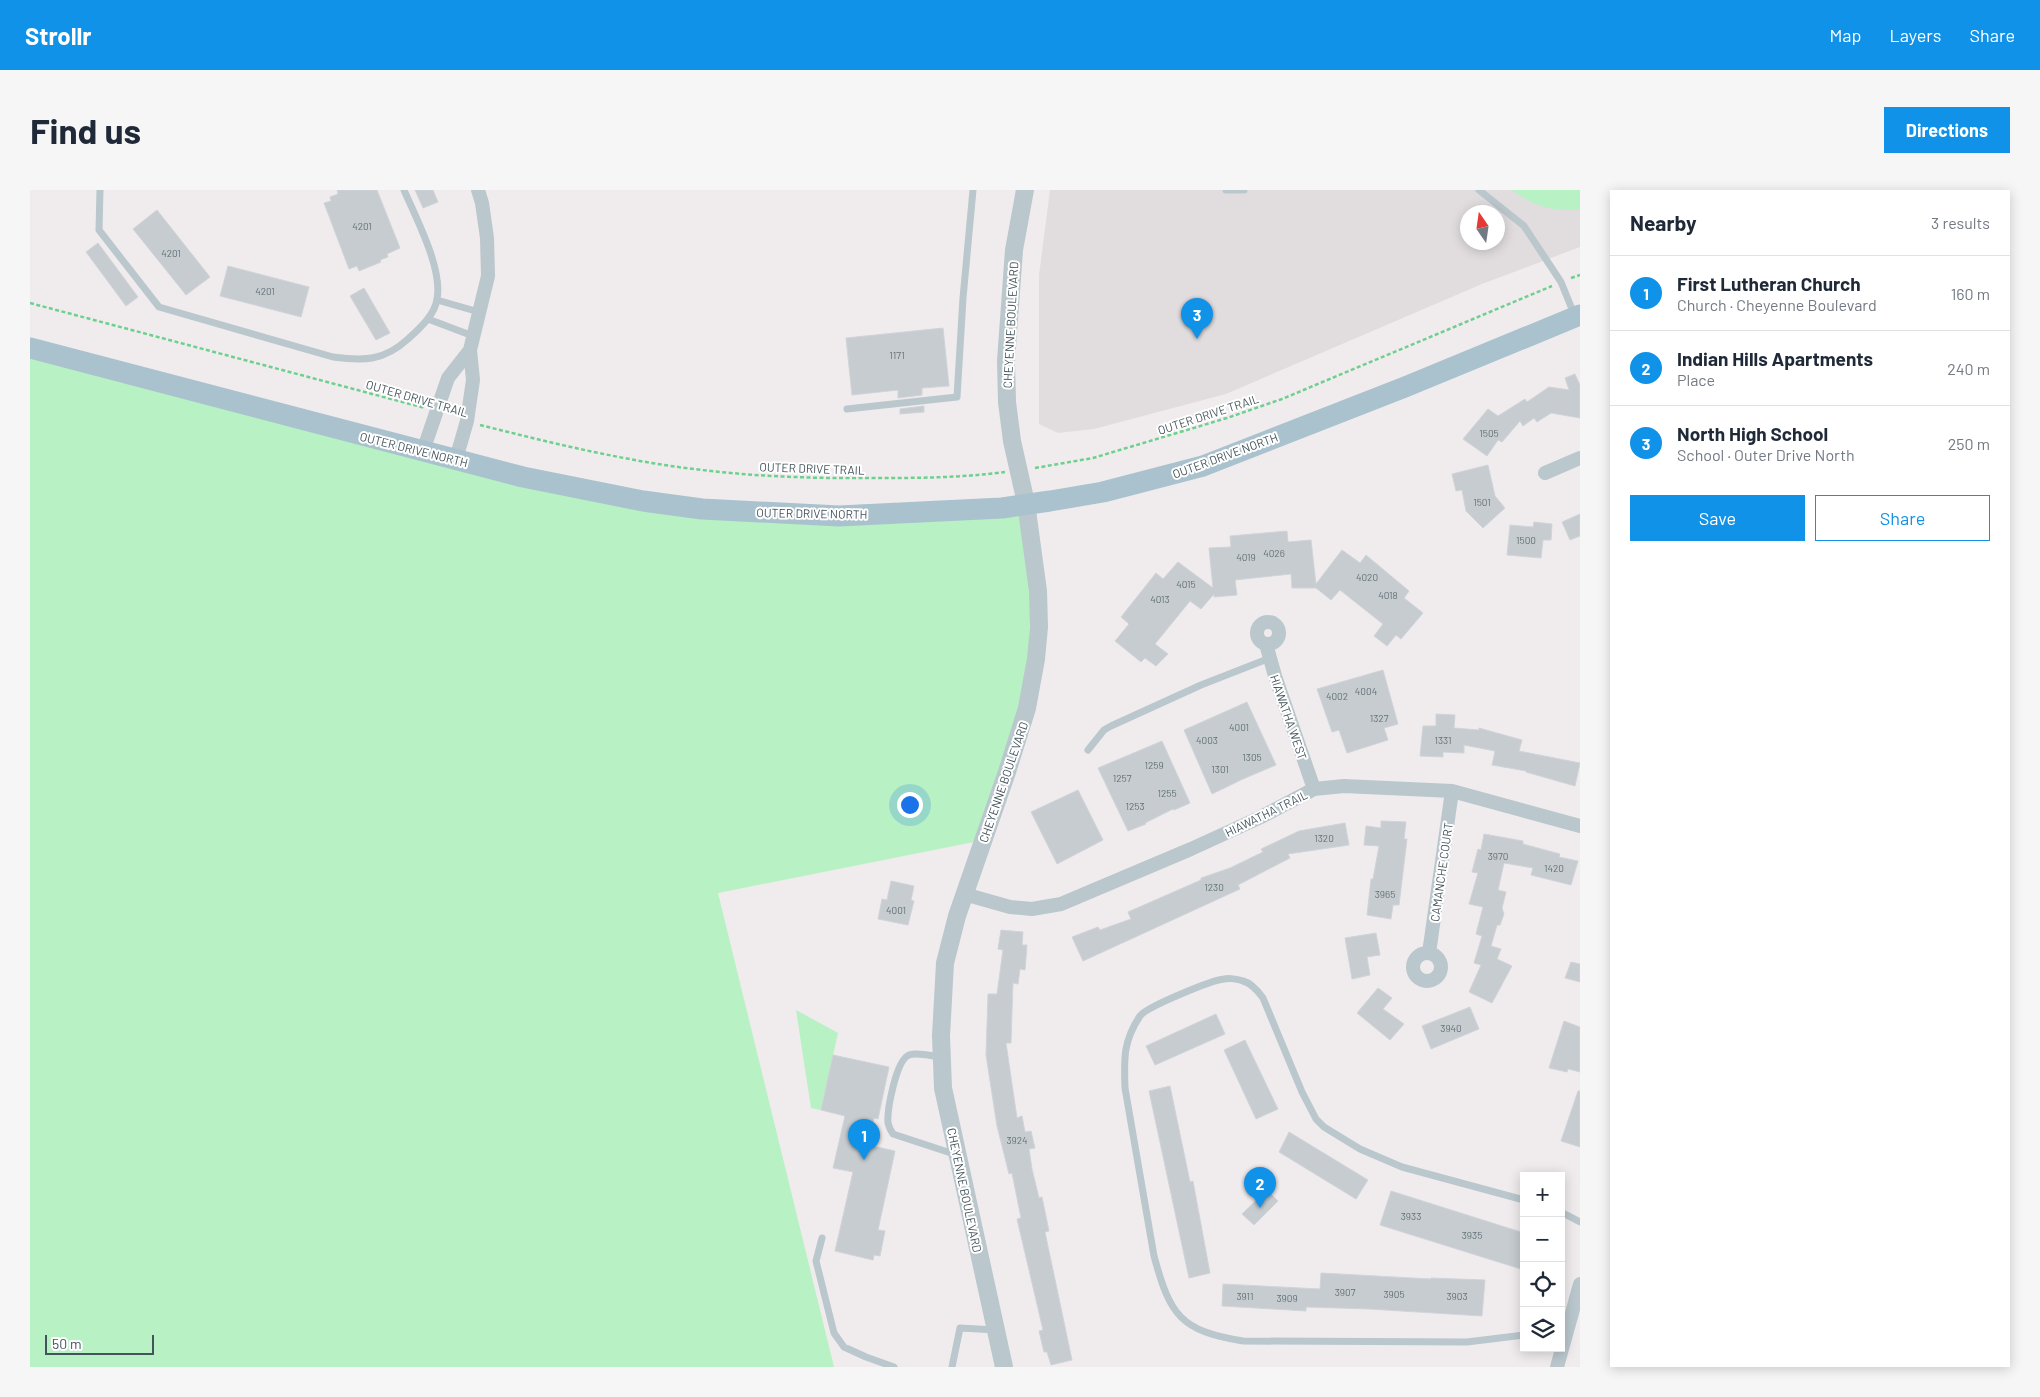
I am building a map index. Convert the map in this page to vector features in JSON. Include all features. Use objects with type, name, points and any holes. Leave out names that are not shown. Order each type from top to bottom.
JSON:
[{"type":"main road","name":"OUTER DRIVE NORTH","points":[[30,348],[523,477],[594,492],[702,509],[839,516],[1002,508],[1087,495],[1203,466],[1405,387],[1577,316]]},
{"type":"street","points":[[456,459],[467,421],[473,380],[470,350],[488,276],[487,238],[482,203],[478,190]]},
{"type":"street","name":"CHEYENNE BOULEVARD","points":[[1004,1367],[957,1156],[944,1088],[942,1057],[946,963],[957,916],[1028,708],[1036,659],[1039,627],[1038,591],[1026,503],[1012,441],[1007,402],[1006,362],[1014,250],[1025,190]]},
{"type":"street","points":[[423,451],[448,378],[470,350]]},
{"type":"street","points":[[1545,473],[1580,458]]},
{"type":"street","name":"HIAWATHA WEST","points":[[1266,644],[1314,789]]},
{"type":"street","name":"HIAWATHA TRAIL","points":[[964,894],[1010,907],[1032,909],[1060,904],[1192,849],[1261,817],[1314,789],[1344,786],[1452,791],[1580,826]]},
{"type":"street","name":"CAMANCHE COURT","points":[[1429,953],[1452,791]]},
{"type":"street","points":[[1565,1332],[1580,1284]]},
{"type":"street","points":[[1557,1367],[1560,1352]]},
{"type":"lane","points":[[100,190],[99,230],[158,307],[333,357],[359,361],[380,358],[400,346],[428,319],[438,300],[436,271],[424,236],[404,190]]},
{"type":"lane","points":[[847,409],[958,397],[963,298],[973,190]]},
{"type":"lane","points":[[1226,190],[1244,190]]},
{"type":"lane","points":[[1479,190],[1524,226],[1561,282],[1577,316]]},
{"type":"lane","points":[[438,300],[479,312]]},
{"type":"lane","points":[[428,319],[473,336]]},
{"type":"lane","points":[[1088,750],[1104,730],[1111,726],[1201,685],[1270,658]]},
{"type":"lane","points":[[1520,1199],[1402,1167],[1360,1149],[1324,1127],[1316,1119],[1302,1092],[1263,998],[1256,989],[1243,981],[1224,979],[1163,1002],[1142,1013],[1128,1037],[1124,1065],[1124,1088],[1154,1256],[1161,1282],[1169,1301],[1179,1317],[1191,1326],[1220,1338],[1243,1341],[1467,1342],[1520,1335]]},
{"type":"lane","points":[[942,1057],[916,1054],[908,1056],[903,1060],[897,1072],[888,1124],[893,1134],[957,1156]]},
{"type":"lane","points":[[1565,1214],[1580,1222]]},
{"type":"lane","points":[[822,1238],[816,1261],[834,1333],[844,1347],[894,1367]]},
{"type":"lane","points":[[952,1367],[960,1328],[996,1330]]},
{"type":"path","name":"OUTER DRIVE TRAIL","points":[[467,421],[561,445],[625,458],[693,469],[758,475],[840,478],[944,478],[1019,470],[1093,458],[1273,402],[1580,274]]},
{"type":"path","name":"OUTER DRIVE TRAIL","points":[[30,303],[436,411]]},
{"type":"shaded area","points":[[1050,190],[1580,190],[1580,247],[1482,284],[1226,394],[1094,429],[1058,433],[1039,424],[1039,275]]},
{"type":"green space","points":[[1512,190],[1580,190],[1580,209],[1562,210],[1544,207],[1527,200]]},
{"type":"green space","points":[[30,350],[658,506],[1021,509],[1031,589],[1029,648],[1019,714],[974,842],[718,893],[834,1367],[30,1367]]},
{"type":"green space","points":[[796,1010],[838,1033],[821,1110],[811,1108]]},
{"type":"building","points":[[337,190],[377,190],[400,248],[387,254],[388,257],[380,260],[381,262],[359,271],[357,266],[349,269],[324,203],[331,201],[330,197],[338,194]]},
{"type":"building","points":[[415,190],[433,190],[438,202],[423,208]]},
{"type":"building","points":[[157,210],[210,277],[186,295],[133,229]]},
{"type":"building","points":[[98,243],[138,297],[126,306],[86,252]]},
{"type":"building","points":[[228,266],[309,287],[301,317],[220,296]]},
{"type":"building","points":[[364,288],[390,333],[376,340],[350,296]]},
{"type":"building","points":[[943,328],[949,386],[922,388],[922,395],[898,398],[898,390],[852,395],[846,338]]},
{"type":"building","points":[[1575,374],[1580,385],[1580,418],[1551,413],[1537,422],[1534,418],[1523,426],[1520,421],[1502,442],[1498,440],[1487,456],[1463,439],[1488,409],[1498,416],[1525,399],[1527,402],[1549,387],[1569,390],[1565,378]]},
{"type":"building","points":[[924,406],[924,412],[900,414],[900,409]]},
{"type":"building","points":[[1488,465],[1495,496],[1505,508],[1483,528],[1466,511],[1462,490],[1456,491],[1452,474]]},
{"type":"building","points":[[1580,514],[1580,536],[1570,540],[1562,522]]},
{"type":"building","points":[[1534,522],[1552,524],[1551,540],[1543,540],[1541,558],[1507,555],[1510,525],[1533,527]]},
{"type":"building","points":[[1287,531],[1288,542],[1311,540],[1316,584],[1342,550],[1360,563],[1366,555],[1409,591],[1404,598],[1423,613],[1401,639],[1396,635],[1387,646],[1374,636],[1383,624],[1340,590],[1331,600],[1316,588],[1292,588],[1291,574],[1235,580],[1237,595],[1214,597],[1214,594],[1201,609],[1190,601],[1155,644],[1168,654],[1156,666],[1145,658],[1141,662],[1115,641],[1129,624],[1121,617],[1156,573],[1163,579],[1178,562],[1213,588],[1209,548],[1231,547],[1230,536]]},
{"type":"building","points":[[1383,670],[1398,724],[1384,728],[1388,740],[1347,753],[1339,730],[1332,732],[1317,689]]},
{"type":"building","points":[[1247,702],[1276,765],[1212,794],[1184,730]]},
{"type":"building","points":[[1436,714],[1455,715],[1454,728],[1479,730],[1479,728],[1522,740],[1519,751],[1580,763],[1575,786],[1526,771],[1492,765],[1495,751],[1464,745],[1464,753],[1443,752],[1443,757],[1420,756],[1423,726],[1436,726]]},
{"type":"building","points":[[1162,741],[1190,803],[1173,809],[1146,824],[1128,831],[1098,768]]},
{"type":"building","points":[[1078,790],[1103,840],[1057,864],[1031,812]]},
{"type":"building","points":[[1381,821],[1406,822],[1404,839],[1407,839],[1399,905],[1393,905],[1391,919],[1367,915],[1371,879],[1373,879],[1379,846],[1364,845],[1366,826],[1381,828]]},
{"type":"building","points":[[1345,823],[1349,845],[1288,854],[1290,858],[1238,885],[1240,889],[1083,961],[1072,937],[1098,927],[1100,930],[1131,919],[1128,912],[1201,880],[1201,878],[1230,868],[1263,852],[1261,849],[1299,831]]},
{"type":"building","points":[[1484,834],[1523,841],[1523,844],[1560,854],[1559,857],[1578,861],[1571,885],[1531,875],[1533,868],[1504,863],[1498,890],[1506,892],[1502,908],[1504,914],[1500,925],[1497,925],[1491,946],[1501,949],[1497,959],[1512,966],[1492,1003],[1469,992],[1481,965],[1474,963],[1482,936],[1476,934],[1483,907],[1469,904],[1478,873],[1472,872],[1478,849],[1481,850]]},
{"type":"building","points":[[891,881],[914,886],[911,900],[914,901],[908,925],[878,919],[882,899],[887,900]]},
{"type":"building","points":[[1001,930],[1023,932],[1022,945],[1027,945],[1025,970],[1020,969],[1018,984],[1013,983],[1011,1043],[1006,1043],[1017,1118],[1022,1116],[1025,1132],[1031,1131],[1035,1148],[1029,1149],[1032,1169],[1039,1198],[1042,1197],[1049,1231],[1045,1232],[1072,1360],[1051,1365],[1047,1352],[1044,1352],[1039,1331],[1043,1330],[1017,1219],[1021,1218],[1012,1173],[1009,1174],[997,1126],[986,1055],[988,994],[997,994],[1003,950],[998,949]]},
{"type":"building","points":[[1376,933],[1380,955],[1367,957],[1370,975],[1352,979],[1345,938]]},
{"type":"building","points":[[1571,962],[1580,964],[1580,982],[1565,978]]},
{"type":"building","points":[[1378,988],[1392,998],[1383,1009],[1404,1024],[1390,1040],[1357,1013]]},
{"type":"building","points":[[1470,1007],[1479,1029],[1431,1049],[1422,1026]]},
{"type":"building","points":[[1216,1014],[1225,1034],[1155,1065],[1146,1046]]},
{"type":"building","points":[[1564,1021],[1580,1027],[1580,1072],[1568,1069],[1567,1072],[1549,1068]]},
{"type":"building","points":[[1245,1040],[1278,1109],[1256,1119],[1224,1050]]},
{"type":"building","points":[[833,1055],[889,1067],[878,1119],[874,1118],[868,1145],[895,1151],[878,1230],[885,1231],[880,1256],[874,1255],[873,1260],[835,1251],[853,1172],[833,1168],[845,1116],[821,1110]]},
{"type":"building","points":[[1170,1086],[1190,1182],[1193,1181],[1210,1273],[1189,1278],[1149,1091]]},
{"type":"building","points":[[1578,1091],[1580,1091],[1580,1147],[1561,1141]]},
{"type":"building","points":[[1289,1132],[1368,1180],[1356,1199],[1279,1152]]},
{"type":"building","points":[[1267,1190],[1278,1201],[1254,1225],[1242,1214]]},
{"type":"building","points":[[1391,1191],[1520,1232],[1520,1269],[1380,1225]]},
{"type":"building","points":[[1321,1273],[1485,1280],[1482,1316],[1369,1309],[1306,1307],[1306,1311],[1222,1306],[1223,1284],[1320,1289]]},
{"type":"place","name":"North High School","points":[[1197,339]]},
{"type":"place","name":"First Lutheran Church","points":[[864,1160]]},
{"type":"place","name":"Indian Hills Apartments","points":[[1260,1208]]}]
